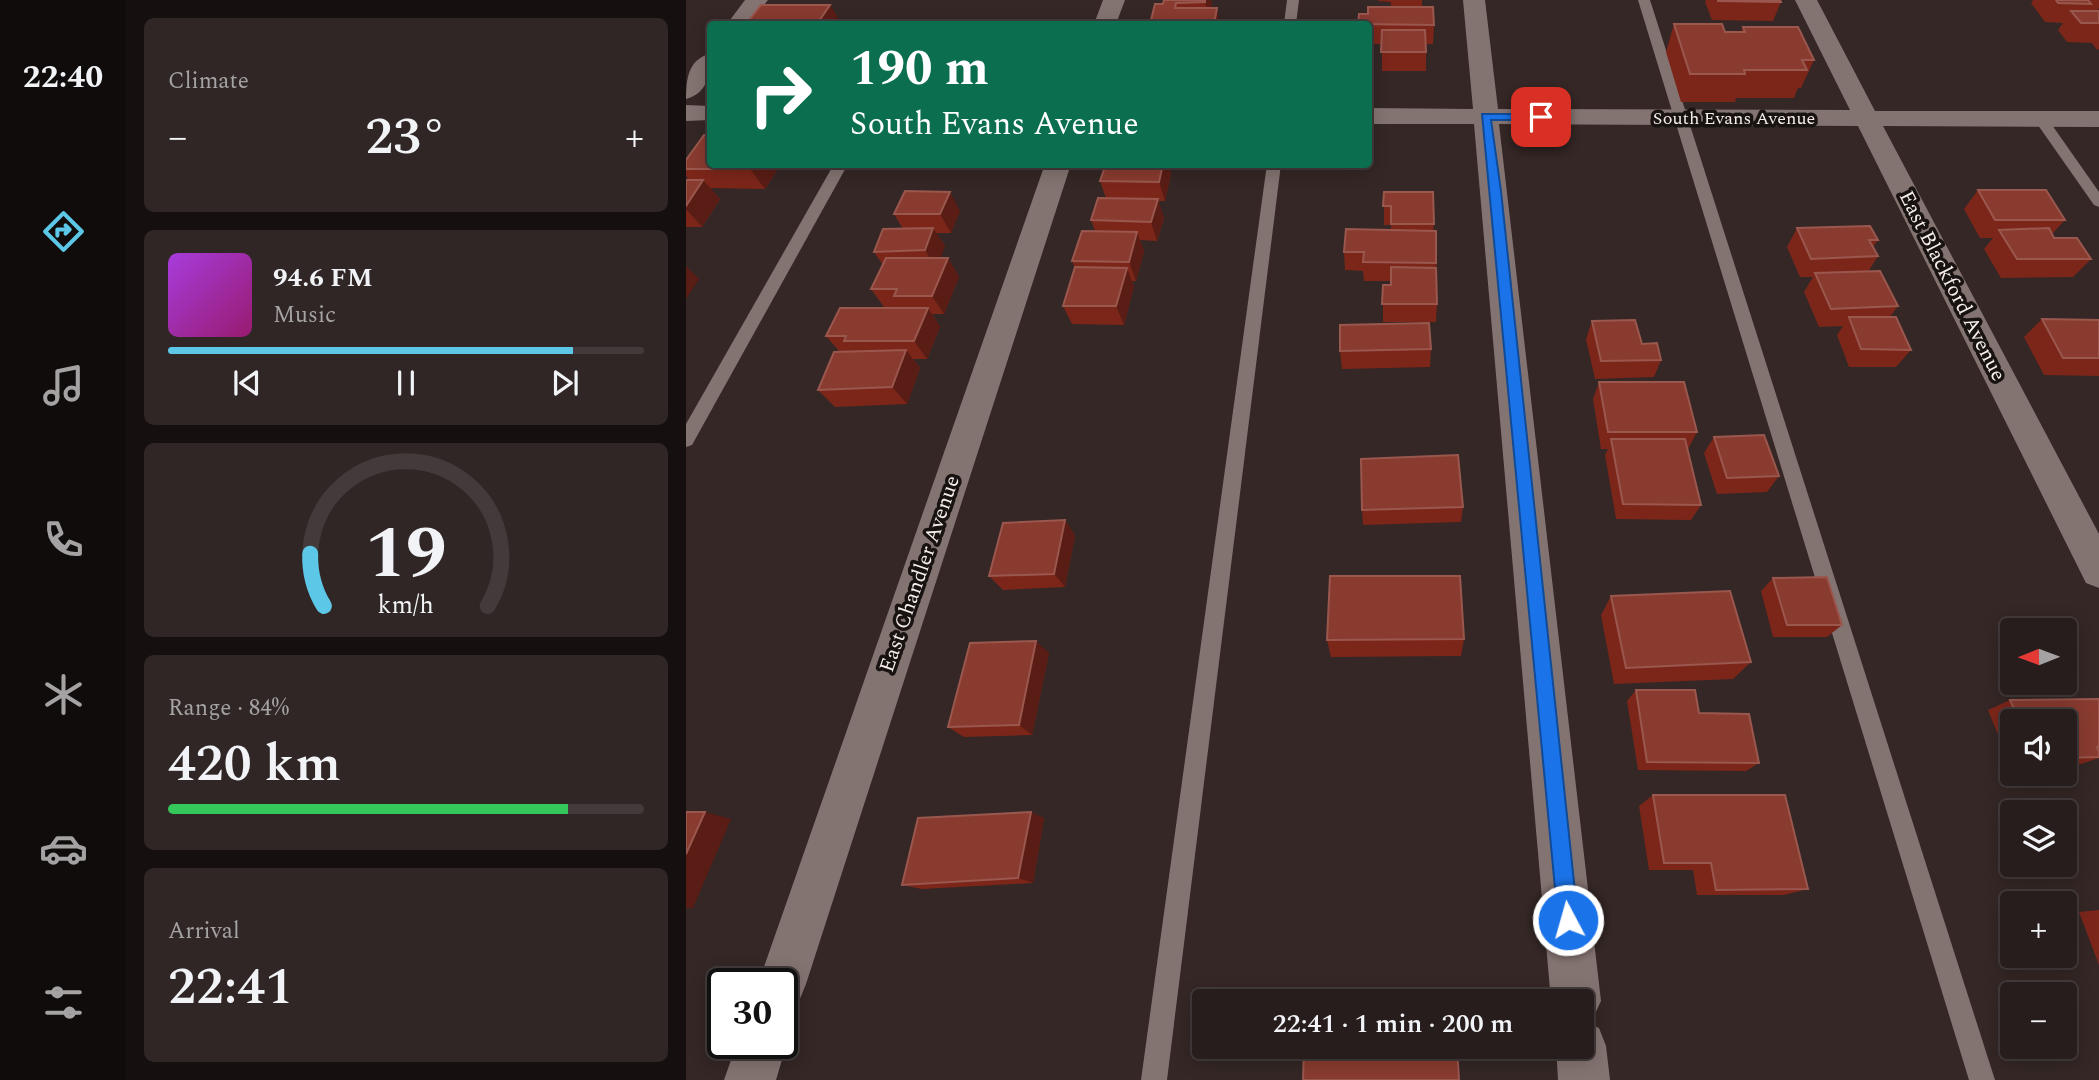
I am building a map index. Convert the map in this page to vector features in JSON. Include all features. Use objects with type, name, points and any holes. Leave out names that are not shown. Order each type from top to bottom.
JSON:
[{"type":"street","points":[[740,21],[757,0]]},
{"type":"street","points":[[1106,21],[1114,0]]},
{"type":"street","points":[[1474,0],[1496,191],[1575,989]]},
{"type":"street","name":"East Blackford Avenue","points":[[1806,0],[2099,571]]},
{"type":"street","points":[[686,92],[707,65]]},
{"type":"street","points":[[686,113],[707,113]]},
{"type":"street","name":"South Evans Avenue","points":[[1372,116],[2099,118]]},
{"type":"street","name":"East Chandler Avenue","points":[[787,968],[1057,168]]},
{"type":"street","points":[[750,1080],[757,1059]]},
{"type":"street","points":[[1582,1059],[1584,1080]]},
{"type":"lane","points":[[1290,21],[1293,0]]},
{"type":"lane","points":[[1644,0],[1982,1080]]},
{"type":"lane","points":[[2040,118],[2099,202]]},
{"type":"lane","points":[[686,440],[839,168]]},
{"type":"lane","points":[[1154,1080],[1273,168]]},
{"type":"building","points":[[1164,0],[1205,0],[1176,3],[1175,8],[1217,8],[1215,21],[1151,21],[1155,4],[1163,4]]},
{"type":"building","points":[[1780,0],[1781,2],[1718,1]]},
{"type":"building","points":[[2056,0],[2088,0],[2091,4],[2058,3]]},
{"type":"building","points":[[761,5],[830,5],[819,21],[748,21]]},
{"type":"building","points":[[1368,7],[1433,7],[1434,25],[1372,24],[1372,21],[1358,21],[1359,14],[1368,14]]},
{"type":"building","points":[[2071,11],[2099,11],[2099,23],[2081,23]]},
{"type":"building","points":[[1674,24],[1722,24],[1725,32],[1745,32],[1743,27],[1798,27],[1814,60],[1802,60],[1807,70],[1744,70],[1745,74],[1690,74]]},
{"type":"building","points":[[1382,30],[1425,30],[1426,52],[1381,52]]},
{"type":"building","points":[[704,135],[707,136],[707,168],[751,168],[686,169],[686,160]]},
{"type":"building","points":[[1105,168],[1162,168],[1159,182],[1100,181]]},
{"type":"building","points":[[686,180],[703,180],[686,206]]},
{"type":"building","points":[[1978,190],[2046,190],[2065,220],[1995,220]]},
{"type":"building","points":[[905,191],[950,192],[940,214],[894,214]]},
{"type":"building","points":[[1384,192],[1433,192],[1434,224],[1391,224],[1391,206],[1383,206]]},
{"type":"building","points":[[1098,198],[1158,199],[1151,222],[1091,220]]},
{"type":"building","points":[[1870,226],[1878,240],[1869,240],[1878,256],[1811,259],[1797,228]]},
{"type":"building","points":[[933,228],[925,250],[874,252],[883,229]]},
{"type":"building","points":[[2049,228],[2054,238],[2077,238],[2091,259],[2017,259],[1999,230]]},
{"type":"building","points":[[1346,229],[1436,231],[1436,263],[1363,262],[1364,252],[1344,252]]},
{"type":"building","points":[[1082,231],[1137,232],[1129,262],[1072,261]]},
{"type":"building","points":[[886,258],[948,258],[932,296],[894,296],[897,289],[871,289]]},
{"type":"building","points":[[1075,267],[1127,268],[1116,306],[1063,306]]},
{"type":"building","points":[[1391,267],[1436,268],[1437,304],[1382,304],[1383,285],[1391,285]]},
{"type":"building","points":[[1880,271],[1898,306],[1831,309],[1815,273]]},
{"type":"building","points":[[840,308],[928,308],[914,341],[844,341],[846,336],[826,336]]},
{"type":"building","points":[[1849,317],[1896,317],[1911,350],[1861,349]]},
{"type":"building","points":[[2042,319],[2099,320],[2099,358],[2063,358]]},
{"type":"building","points":[[1635,320],[1642,344],[1657,343],[1661,360],[1601,361],[1592,321]]},
{"type":"building","points":[[1429,323],[1431,349],[1340,351],[1340,325]]},
{"type":"building","points":[[906,350],[892,387],[818,390],[834,352]]},
{"type":"building","points":[[1599,382],[1684,382],[1697,432],[1608,432]]},
{"type":"building","points":[[1764,435],[1779,476],[1727,478],[1714,437]]},
{"type":"building","points":[[1611,439],[1685,439],[1701,505],[1623,504]]},
{"type":"building","points":[[1458,455],[1463,507],[1362,510],[1361,459]]},
{"type":"building","points":[[1065,520],[1054,574],[989,576],[1003,523]]},
{"type":"building","points":[[1330,576],[1460,576],[1464,639],[1327,640]]},
{"type":"building","points":[[1827,577],[1842,625],[1787,625],[1773,578]]},
{"type":"building","points":[[1730,591],[1751,662],[1626,668],[1611,596]]},
{"type":"building","points":[[1036,641],[1019,725],[948,727],[970,643]]},
{"type":"building","points":[[1636,690],[1695,690],[1699,713],[1749,714],[1759,763],[1647,762]]},
{"type":"building","points":[[2099,699],[2099,757],[2077,758],[2077,709],[2014,709],[2010,700]]},
{"type":"building","points":[[1653,795],[1785,795],[1808,889],[1716,890],[1711,863],[1664,863]]},
{"type":"building","points":[[686,812],[705,812],[686,854]]},
{"type":"building","points":[[1031,812],[1018,878],[902,885],[918,818]]},
{"type":"building","points":[[1304,1059],[1458,1059],[1459,1080],[1303,1080]]},
{"type":"route","points":[[1541,117],[1486,117],[1496,191],[1507,324],[1568,920]]}]
